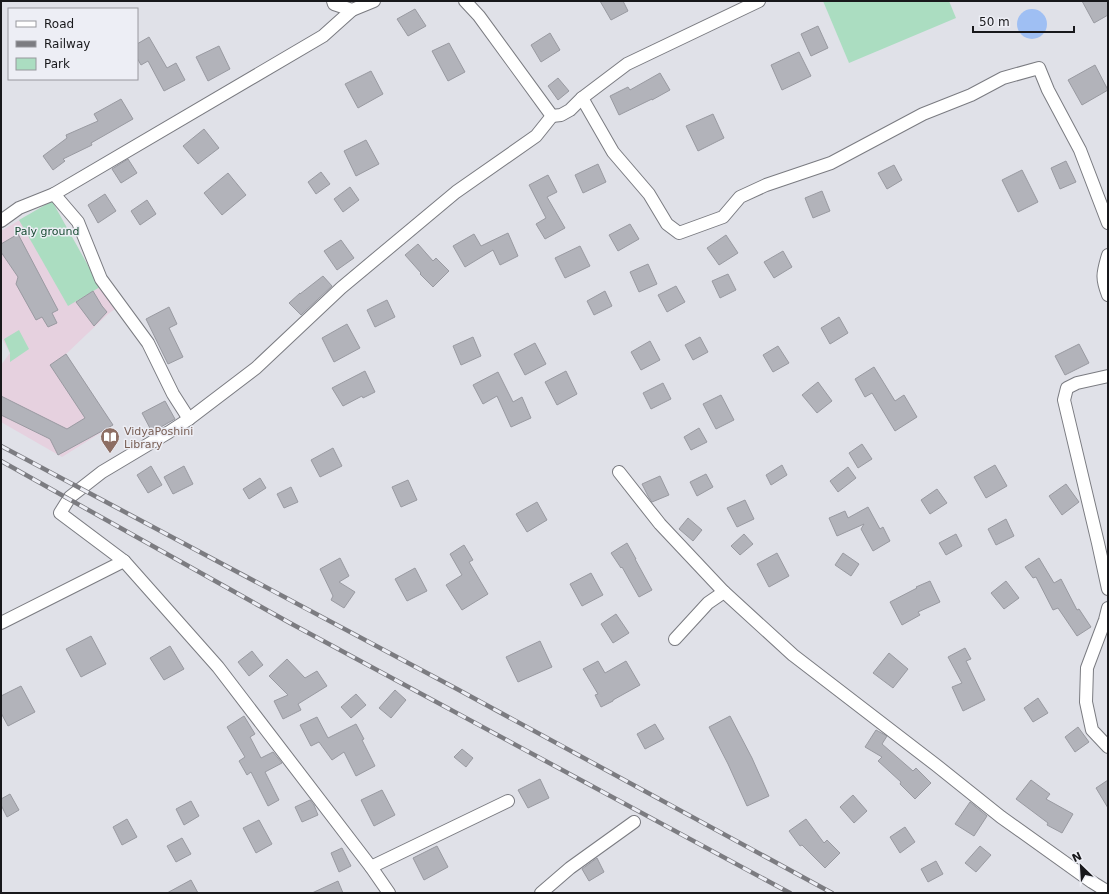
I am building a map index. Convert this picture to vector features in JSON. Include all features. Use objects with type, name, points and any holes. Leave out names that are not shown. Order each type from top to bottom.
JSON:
[{"type":"street","points":[[333,1],[334,4],[352,10]]},
{"type":"street","points":[[1,221],[19,208],[54,194],[323,36],[352,10],[374,1]]},
{"type":"street","points":[[465,1],[479,16],[552,116]]},
{"type":"street","points":[[389,893],[371,867],[218,667],[124,561],[60,513],[70,497],[102,472],[189,419],[256,368],[341,288],[456,192],[536,136],[552,116],[561,115],[570,110],[582,98],[627,64],[759,1]]},
{"type":"street","points":[[582,98],[613,152],[649,194],[667,224],[679,234],[723,217],[740,197],[766,185],[831,163],[923,114],[971,95],[1003,78],[1039,68],[1048,90],[1080,150],[1108,223]]},
{"type":"street","points":[[54,194],[78,222],[101,279],[148,343],[173,394],[189,419]]},
{"type":"street","points":[[1108,255],[1103,273],[1103,283],[1108,295]]},
{"type":"street","points":[[1108,376],[1077,383],[1067,388],[1064,400],[1108,589]]},
{"type":"street","points":[[619,472],[660,524],[724,592],[799,659],[1001,817],[1108,892]]},
{"type":"street","points":[[1,623],[124,561]]},
{"type":"street","points":[[675,640],[708,603],[724,592]]},
{"type":"street","points":[[1108,608],[1087,668],[1086,702],[1092,730],[1108,747]]},
{"type":"street","points":[[371,867],[508,801]]},
{"type":"street","points":[[541,893],[570,868],[634,822]]},
{"type":"shaded area","points":[[52,201],[97,282],[115,309],[66,354],[113,425],[62,457],[1,422],[1,365],[10,353],[1,337],[1,231]]},
{"type":"green space","points":[[823,1],[949,1],[956,18],[849,63]]},
{"type":"green space","name":"Paly ground","points":[[52,201],[100,287],[68,306],[19,220]]},
{"type":"green space","points":[[19,330],[29,349],[10,362],[10,353],[4,339]]},
{"type":"water","points":[[1032,9],[1043,13],[1047,24],[1043,35],[1032,39],[1021,35],[1017,24],[1021,13]]},
{"type":"building","points":[[600,1],[623,1],[628,11],[611,20]]},
{"type":"building","points":[[1082,1],[1108,1],[1108,15],[1094,23]]},
{"type":"building","points":[[415,9],[426,26],[408,36],[397,19]]},
{"type":"building","points":[[818,26],[828,48],[811,56],[801,34]]},
{"type":"building","points":[[550,33],[560,50],[541,62],[531,45]]},
{"type":"building","points":[[149,37],[167,68],[176,63],[185,80],[164,91],[148,61],[141,65],[138,60],[138,43]]},
{"type":"building","points":[[449,43],[465,72],[448,81],[432,51]]},
{"type":"building","points":[[219,46],[230,69],[208,81],[196,57]]},
{"type":"building","points":[[799,52],[811,76],[782,90],[771,65]]},
{"type":"building","points":[[1095,65],[1108,90],[1082,105],[1068,80]]},
{"type":"building","points":[[371,71],[383,94],[358,108],[345,84]]},
{"type":"building","points":[[660,73],[670,90],[619,115],[610,96],[628,87],[630,90]]},
{"type":"building","points":[[558,78],[569,91],[558,100],[548,86]]},
{"type":"building","points":[[121,99],[133,119],[91,143],[92,145],[63,159],[65,161],[53,170],[43,156],[67,138],[66,135],[98,121],[94,114]]},
{"type":"building","points":[[713,114],[724,138],[698,151],[686,126]]},
{"type":"building","points":[[204,129],[219,148],[198,164],[183,146]]},
{"type":"building","points":[[366,140],[379,164],[356,176],[344,151]]},
{"type":"building","points":[[128,159],[137,173],[121,183],[112,169]]},
{"type":"building","points":[[1066,161],[1076,182],[1060,189],[1051,168]]},
{"type":"building","points":[[598,164],[606,182],[583,193],[575,175]]},
{"type":"building","points":[[894,165],[902,180],[887,189],[878,173]]},
{"type":"building","points":[[1022,170],[1038,202],[1018,212],[1002,180]]},
{"type":"building","points":[[321,172],[330,184],[316,194],[308,182]]},
{"type":"building","points":[[228,173],[246,195],[222,215],[204,193]]},
{"type":"building","points":[[548,175],[557,192],[547,197],[565,228],[545,239],[536,224],[546,218],[529,185]]},
{"type":"building","points":[[350,187],[359,200],[343,212],[334,199]]},
{"type":"building","points":[[822,191],[830,211],[813,218],[805,198]]},
{"type":"building","points":[[105,194],[116,211],[98,223],[88,205]]},
{"type":"building","points":[[147,200],[156,214],[140,225],[131,211]]},
{"type":"building","points":[[630,224],[639,239],[618,251],[609,235]]},
{"type":"building","points":[[508,233],[518,256],[500,265],[493,250],[465,267],[453,246],[474,234],[481,246]]},
{"type":"building","points":[[18,234],[58,310],[52,313],[57,323],[48,327],[42,317],[36,320],[16,284],[18,277],[1,252],[1,244]]},
{"type":"building","points":[[726,235],[738,253],[719,265],[707,248]]},
{"type":"building","points":[[341,240],[354,258],[337,270],[324,251]]},
{"type":"building","points":[[418,244],[433,261],[436,258],[449,271],[433,287],[420,274],[421,273],[405,255]]},
{"type":"building","points":[[580,246],[590,266],[565,278],[555,258]]},
{"type":"building","points":[[783,251],[792,267],[774,278],[764,262]]},
{"type":"building","points":[[648,264],[657,284],[639,292],[630,272]]},
{"type":"building","points":[[728,274],[736,290],[720,298],[712,281]]},
{"type":"building","points":[[323,276],[332,286],[301,315],[289,303]]},
{"type":"building","points":[[676,286],[685,302],[667,312],[658,295]]},
{"type":"building","points":[[93,291],[107,312],[94,326],[76,302]]},
{"type":"building","points":[[605,291],[612,306],[594,315],[587,301]]},
{"type":"building","points":[[387,300],[395,317],[375,327],[367,310]]},
{"type":"building","points":[[169,307],[177,324],[169,328],[183,357],[168,364],[146,319]]},
{"type":"building","points":[[839,317],[848,333],[830,344],[821,328]]},
{"type":"building","points":[[347,324],[360,348],[334,362],[322,338]]},
{"type":"building","points":[[473,337],[481,356],[461,365],[453,346]]},
{"type":"building","points":[[700,337],[708,352],[693,360],[685,345]]},
{"type":"building","points":[[650,341],[660,360],[641,370],[631,352]]},
{"type":"building","points":[[535,343],[546,364],[525,375],[514,354]]},
{"type":"building","points":[[1079,344],[1089,363],[1065,375],[1055,356]]},
{"type":"building","points":[[778,346],[789,363],[773,372],[763,355]]},
{"type":"building","points":[[66,354],[113,425],[58,455],[50,439],[1,415],[1,396],[67,429],[85,418],[50,365]]},
{"type":"building","points":[[874,367],[895,401],[904,395],[917,417],[895,431],[872,393],[865,397],[855,379]]},
{"type":"building","points":[[365,371],[375,392],[363,398],[362,396],[343,406],[332,388]]},
{"type":"building","points":[[566,371],[577,394],[557,405],[545,382]]},
{"type":"building","points":[[498,372],[513,402],[522,397],[531,418],[511,427],[497,396],[483,404],[473,385]]},
{"type":"building","points":[[818,382],[832,401],[817,413],[802,395]]},
{"type":"building","points":[[663,383],[671,399],[651,409],[643,393]]},
{"type":"building","points":[[721,395],[734,420],[716,429],[703,404]]},
{"type":"building","points":[[165,401],[175,419],[152,432],[142,413]]},
{"type":"building","points":[[699,428],[707,442],[691,450],[684,437]]},
{"type":"building","points":[[862,444],[872,459],[858,468],[849,453]]},
{"type":"building","points":[[333,448],[342,466],[320,477],[311,460]]},
{"type":"building","points":[[782,465],[787,475],[771,485],[766,475]]},
{"type":"building","points":[[995,465],[1007,486],[986,498],[974,477]]},
{"type":"building","points":[[151,466],[162,485],[148,493],[137,475]]},
{"type":"building","points":[[184,466],[193,484],[173,494],[164,477]]},
{"type":"building","points":[[848,467],[856,478],[838,492],[830,481]]},
{"type":"building","points":[[706,474],[713,487],[697,496],[690,482]]},
{"type":"building","points":[[660,476],[669,495],[652,502],[642,484]]},
{"type":"building","points":[[260,478],[266,488],[249,499],[243,489]]},
{"type":"building","points":[[408,480],[417,500],[401,507],[392,487]]},
{"type":"building","points":[[1066,484],[1079,502],[1062,515],[1049,496]]},
{"type":"building","points":[[291,487],[298,502],[284,508],[277,494]]},
{"type":"building","points":[[937,489],[947,503],[930,514],[921,500]]},
{"type":"building","points":[[745,500],[754,519],[737,527],[727,508]]},
{"type":"building","points":[[537,502],[547,520],[527,532],[516,514]]},
{"type":"building","points":[[868,507],[880,529],[883,527],[890,541],[873,551],[861,529],[864,524],[837,536],[829,518],[845,511],[848,518]]},
{"type":"building","points":[[688,518],[702,530],[693,541],[679,529]]},
{"type":"building","points":[[1006,519],[1014,536],[996,545],[988,529]]},
{"type":"building","points":[[744,534],[753,544],[740,555],[731,546]]},
{"type":"building","points":[[956,534],[962,546],[946,555],[939,543]]},
{"type":"building","points":[[627,543],[652,590],[639,597],[622,567],[621,568],[611,553]]},
{"type":"building","points":[[464,545],[473,560],[469,562],[488,594],[462,610],[446,585],[462,575],[450,554]]},
{"type":"building","points":[[777,553],[789,576],[769,587],[757,564]]},
{"type":"building","points":[[843,553],[859,564],[851,576],[835,565]]},
{"type":"building","points":[[340,558],[349,576],[339,582],[355,592],[344,608],[331,600],[333,596],[320,569]]},
{"type":"building","points":[[1039,558],[1054,583],[1061,579],[1077,610],[1079,609],[1091,627],[1077,636],[1058,608],[1053,610],[1036,577],[1033,578],[1025,567]]},
{"type":"building","points":[[415,568],[427,591],[407,601],[395,579]]},
{"type":"building","points":[[591,573],[603,595],[582,606],[570,584]]},
{"type":"building","points":[[930,581],[940,602],[918,612],[920,615],[902,625],[890,602]]},
{"type":"building","points":[[1006,581],[1019,598],[1004,609],[991,593]]},
{"type":"building","points":[[616,614],[629,633],[613,643],[601,624]]},
{"type":"building","points":[[91,636],[106,664],[81,677],[66,649]]},
{"type":"building","points":[[540,641],[552,667],[518,682],[506,657]]},
{"type":"building","points":[[170,646],[184,669],[164,680],[150,658]]},
{"type":"building","points":[[965,648],[971,659],[966,661],[985,700],[963,711],[952,687],[962,683],[948,657]]},
{"type":"building","points":[[252,651],[263,665],[249,676],[238,662]]},
{"type":"building","points":[[889,653],[908,669],[893,688],[873,673]]},
{"type":"building","points":[[287,659],[305,678],[317,671],[327,686],[298,704],[301,710],[283,719],[274,701],[288,695],[269,676]]},
{"type":"building","points":[[598,661],[605,673],[626,661],[640,685],[601,707],[595,695],[598,694],[583,669]]},
{"type":"building","points":[[21,686],[35,712],[8,726],[1,713],[1,696]]},
{"type":"building","points":[[395,690],[406,700],[391,718],[379,708]]},
{"type":"building","points":[[356,694],[366,705],[351,718],[341,707]]},
{"type":"building","points":[[1038,698],[1048,713],[1033,722],[1024,708]]},
{"type":"building","points":[[244,716],[255,734],[250,737],[261,758],[273,752],[282,763],[265,772],[279,800],[268,806],[251,772],[247,775],[239,761],[245,757],[227,727]]},
{"type":"building","points":[[730,716],[752,758],[769,796],[747,806],[709,727]]},
{"type":"building","points":[[317,717],[328,738],[356,724],[375,766],[356,776],[344,752],[332,760],[319,742],[311,746],[300,725]]},
{"type":"building","points":[[655,724],[664,739],[645,749],[637,734]]},
{"type":"building","points":[[1078,727],[1089,742],[1075,752],[1065,737]]},
{"type":"building","points":[[876,730],[887,736],[882,744],[913,771],[916,768],[931,783],[915,799],[900,784],[901,782],[878,761],[882,757],[865,747]]},
{"type":"building","points":[[462,749],[473,758],[466,767],[454,757]]},
{"type":"building","points":[[540,779],[549,798],[528,808],[518,790]]},
{"type":"building","points":[[1031,780],[1050,794],[1046,799],[1073,814],[1062,833],[1047,825],[1048,823],[1016,799]]},
{"type":"building","points":[[1108,780],[1108,808],[1096,788]]},
{"type":"building","points":[[382,790],[395,815],[374,826],[361,800]]},
{"type":"building","points":[[10,794],[19,810],[7,817],[1,805],[1,799]]},
{"type":"building","points":[[853,795],[867,811],[854,823],[840,807]]},
{"type":"building","points":[[310,800],[318,815],[302,822],[295,807]]},
{"type":"building","points":[[191,801],[199,816],[184,825],[176,809]]},
{"type":"building","points":[[970,802],[987,816],[974,836],[955,824]]},
{"type":"building","points":[[127,819],[137,837],[122,845],[113,827]]},
{"type":"building","points":[[806,819],[824,843],[827,840],[840,853],[825,868],[802,845],[800,846],[789,831]]},
{"type":"building","points":[[259,820],[272,844],[256,853],[243,828]]},
{"type":"building","points":[[905,827],[915,842],[900,853],[890,837]]},
{"type":"building","points":[[182,838],[191,854],[176,862],[167,846]]},
{"type":"building","points":[[437,846],[448,867],[424,880],[413,858]]},
{"type":"building","points":[[980,846],[991,855],[976,872],[965,863]]},
{"type":"building","points":[[342,848],[351,866],[339,872],[331,853]]},
{"type":"building","points":[[597,858],[604,872],[589,881],[582,869]]},
{"type":"building","points":[[936,861],[943,874],[928,882],[921,869]]},
{"type":"building","points":[[191,880],[198,893],[167,893]]},
{"type":"building","points":[[338,881],[343,893],[312,893]]},
{"type":"railway","points":[[1,446],[457,689],[832,893]]},
{"type":"railway","points":[[1,461],[290,623],[790,893]]},
{"type":"place","name":"VidyaPoshini Library","points":[[110,454]]}]
